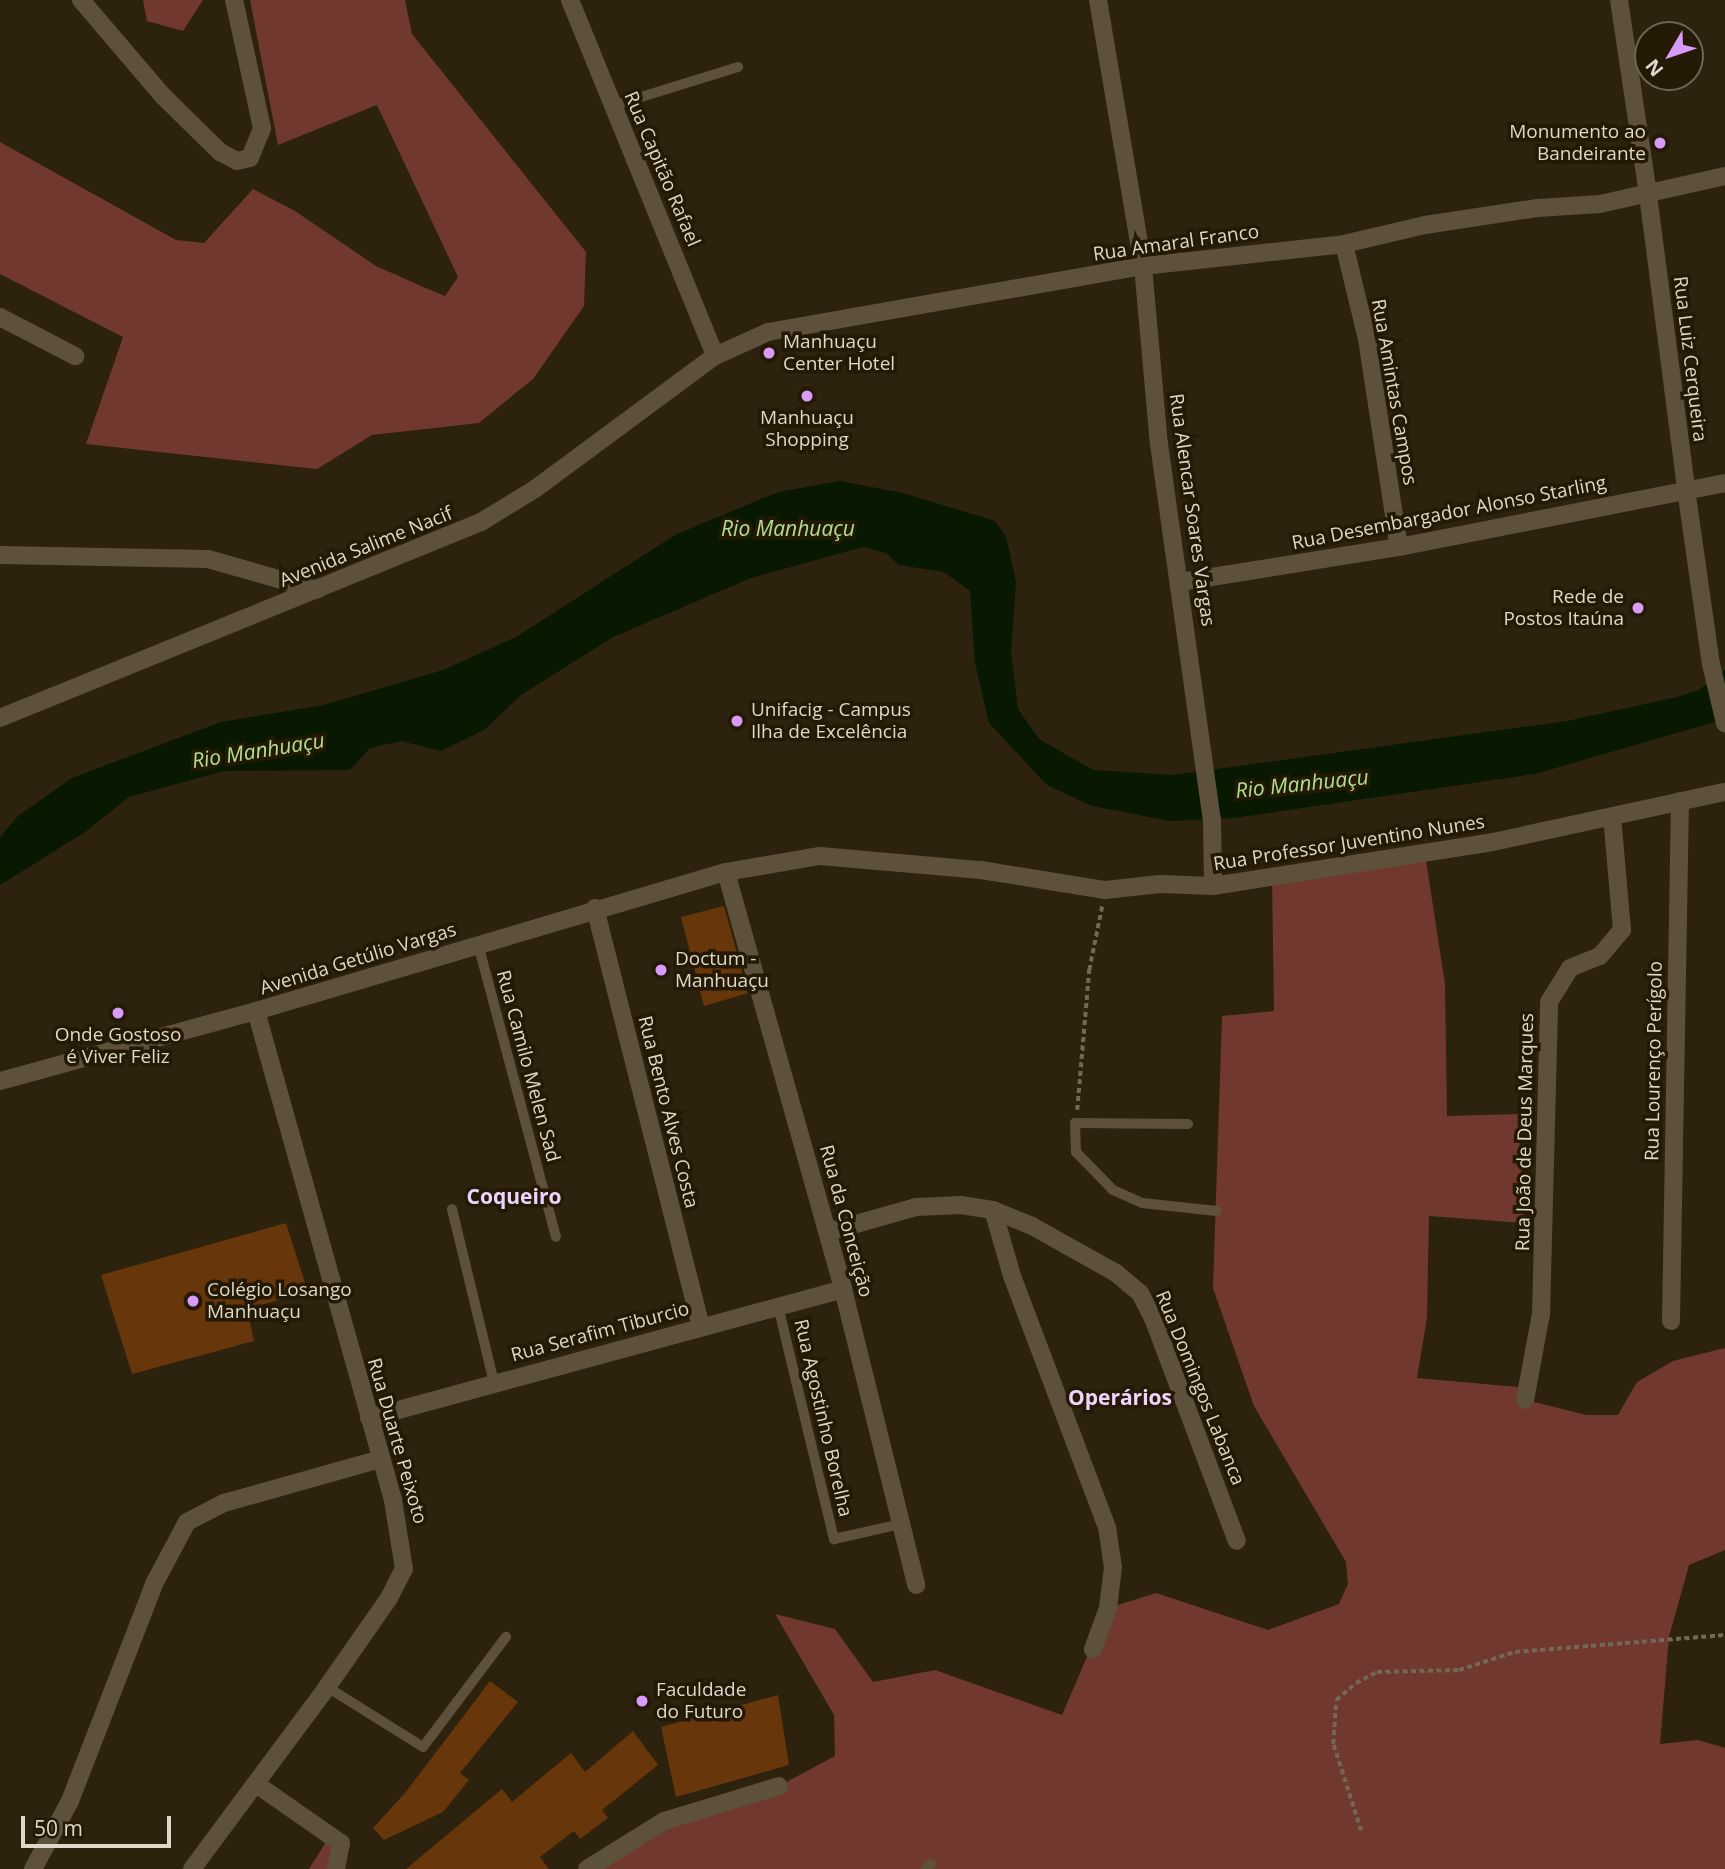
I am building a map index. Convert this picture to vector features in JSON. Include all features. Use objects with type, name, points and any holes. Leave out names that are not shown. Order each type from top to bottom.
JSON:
[{"type":"street","points":[[81,0],[163,96],[220,152],[237,161],[250,158],[262,128],[234,0]]},
{"type":"street","name":"Rua Capitão Rafael","points":[[570,0],[715,356]]},
{"type":"street","name":"Rua Alencar Soares Vargas","points":[[1098,0],[1143,266],[1159,443],[1213,831],[1213,886]]},
{"type":"street","name":"Rua Luiz Cerqueira","points":[[1619,0],[1648,195],[1686,489],[1712,664],[1725,723]]},
{"type":"street","name":"Rua Amaral Franco","points":[[715,356],[768,332],[804,324],[1143,266],[1344,244],[1425,225],[1648,195],[1725,176]]},
{"type":"street","name":"Rua Amintas Campos","points":[[1344,244],[1367,339],[1399,547]]},
{"type":"street","points":[[0,317],[75,356]]},
{"type":"street","name":"Avenida Salime Nacif","points":[[0,718],[481,522],[535,489],[715,356]]},
{"type":"street","name":"Rua Desembargador Alonso Starling","points":[[1180,582],[1399,547],[1725,483]]},
{"type":"street","points":[[4,551],[208,559],[317,590]]},
{"type":"street","name":"Rua Professor Juventino Nunes","points":[[726,872],[820,856],[981,870],[1105,890],[1160,884],[1213,886],[1480,844],[1725,792]]},
{"type":"street","name":"Rua Lourenço Perígolo","points":[[1671,1321],[1680,802]]},
{"type":"street","name":"Rua João de Deus Marques","points":[[1525,1400],[1541,1314],[1549,1002],[1570,968],[1600,956],[1622,930],[1612,816]]},
{"type":"street","name":"Avenida Getúlio Vargas","points":[[0,1081],[256,1011],[595,908],[726,872]]},
{"type":"street","name":"Rua da Conceição","points":[[726,872],[844,1289],[916,1585]]},
{"type":"street","name":"Rua Bento Alves Costa","points":[[595,908],[701,1326]]},
{"type":"street","name":"Rua Duarte Peixoto","points":[[192,1869],[327,1687],[389,1598],[404,1569],[403,1541],[256,1011]]},
{"type":"street","name":"Rua Domingos Labanca","points":[[828,1232],[916,1207],[961,1205],[993,1210],[1094,1257],[1140,1293],[1237,1541]]},
{"type":"street","points":[[993,1210],[1012,1276],[1107,1527],[1113,1567],[1108,1608],[1093,1649]]},
{"type":"street","name":"Rua Serafim Tiburcio","points":[[369,1418],[844,1289]]},
{"type":"street","points":[[33,1869],[70,1801],[154,1584],[187,1522],[224,1503],[381,1459]]},
{"type":"street","points":[[256,1784],[341,1843],[336,1869]]},
{"type":"street","points":[[587,1869],[664,1821],[779,1786]]},
{"type":"lane","points":[[612,106],[738,67]]},
{"type":"lane","name":"Rua Camilo Melen Sad","points":[[478,944],[556,1237]]},
{"type":"lane","points":[[1188,1124],[1075,1123],[1076,1152],[1112,1191],[1142,1203],[1217,1211]]},
{"type":"lane","points":[[452,1209],[494,1383]]},
{"type":"lane","name":"Rua Agostinho Borelha","points":[[778,1306],[834,1539],[901,1524]]},
{"type":"lane","points":[[327,1687],[423,1747],[506,1637]]},
{"type":"path","points":[[1075,1123],[1089,970],[1105,890]]},
{"type":"path","points":[[1361,1831],[1333,1744],[1336,1700],[1356,1683],[1377,1672],[1459,1671],[1515,1652],[1725,1635]]},
{"type":"shaded area","points":[[143,0],[203,0],[183,31],[147,21]]},
{"type":"shaded area","points":[[250,0],[405,0],[412,34],[586,252],[584,306],[533,379],[479,423],[372,435],[317,469],[86,444],[123,337],[0,274],[0,142],[176,240],[204,243],[253,189],[295,211],[376,266],[428,289],[445,296],[458,277],[377,105],[278,145]]},
{"type":"shaded area","points":[[1425,854],[1445,984],[1447,1116],[1518,1114],[1524,1223],[1429,1216],[1427,1318],[1417,1378],[1528,1388],[1526,1400],[1586,1415],[1618,1415],[1637,1382],[1673,1361],[1725,1348],[1725,1550],[1689,1565],[1669,1637],[1660,1744],[1698,1740],[1725,1748],[1725,1869],[934,1869],[931,1864],[925,1869],[587,1869],[649,1829],[779,1786],[835,1756],[834,1715],[775,1614],[835,1629],[873,1682],[935,1670],[1062,1715],[1108,1608],[1156,1593],[1268,1630],[1339,1604],[1348,1584],[1346,1562],[1254,1406],[1213,1288],[1222,1016],[1274,1011],[1272,877]]},
{"type":"shaded area","points":[[331,1834],[336,1869],[309,1869]]},
{"type":"water","name":"Rio Manhuaçu","points":[[840,481],[903,493],[995,521],[1006,536],[1016,582],[1011,650],[1018,709],[1039,739],[1093,770],[1173,775],[1567,721],[1699,690],[1725,670],[1725,719],[1535,774],[1234,818],[1170,821],[1092,806],[1047,785],[989,723],[975,663],[970,591],[944,572],[899,565],[886,553],[863,547],[751,578],[613,637],[521,695],[484,730],[441,751],[401,741],[370,748],[350,770],[224,771],[129,797],[85,832],[0,885],[0,837],[18,816],[72,778],[221,722],[324,705],[443,670],[516,637],[675,535],[778,492]]},
{"type":"building","points":[[724,906],[748,993],[704,1006],[681,917]]},
{"type":"building","name":"Colégio Losango Manhuaçu","points":[[286,1223],[308,1292],[247,1309],[254,1341],[132,1374],[101,1275]]},
{"type":"building","points":[[490,1681],[518,1702],[460,1773],[469,1780],[443,1812],[384,1840],[373,1828],[405,1793]]},
{"type":"building","points":[[778,1695],[789,1765],[676,1797],[661,1727]]},
{"type":"building","points":[[633,1731],[658,1765],[602,1810],[608,1818],[580,1839],[574,1831],[540,1857],[549,1869],[406,1869],[502,1789],[512,1802],[571,1753],[585,1772]]},
{"type":"place","name":"Monumento ao Bandeirante","points":[[1660,143]]},
{"type":"place","name":"Manhuaçu Center Hotel","points":[[769,353]]},
{"type":"place","name":"Manhuaçu Shopping","points":[[807,396]]},
{"type":"place","name":"Rede de Postos Itaúna","points":[[1638,608]]},
{"type":"place","name":"Unifacig - Campus Ilha de Excelência","points":[[737,721]]},
{"type":"place","name":"Doctum - Manhuaçu","points":[[661,970]]},
{"type":"place","name":"Onde Gostoso é Viver Feliz","points":[[118,1013]]},
{"type":"place","name":"Colégio Losango Manhuaçu","points":[[193,1301]]},
{"type":"place","name":"Faculdade do Futuro","points":[[642,1701]]},
{"type":"district","name":"Coqueiro","points":[[514,1196]]},
{"type":"district","name":"Operários","points":[[1120,1397]]}]
